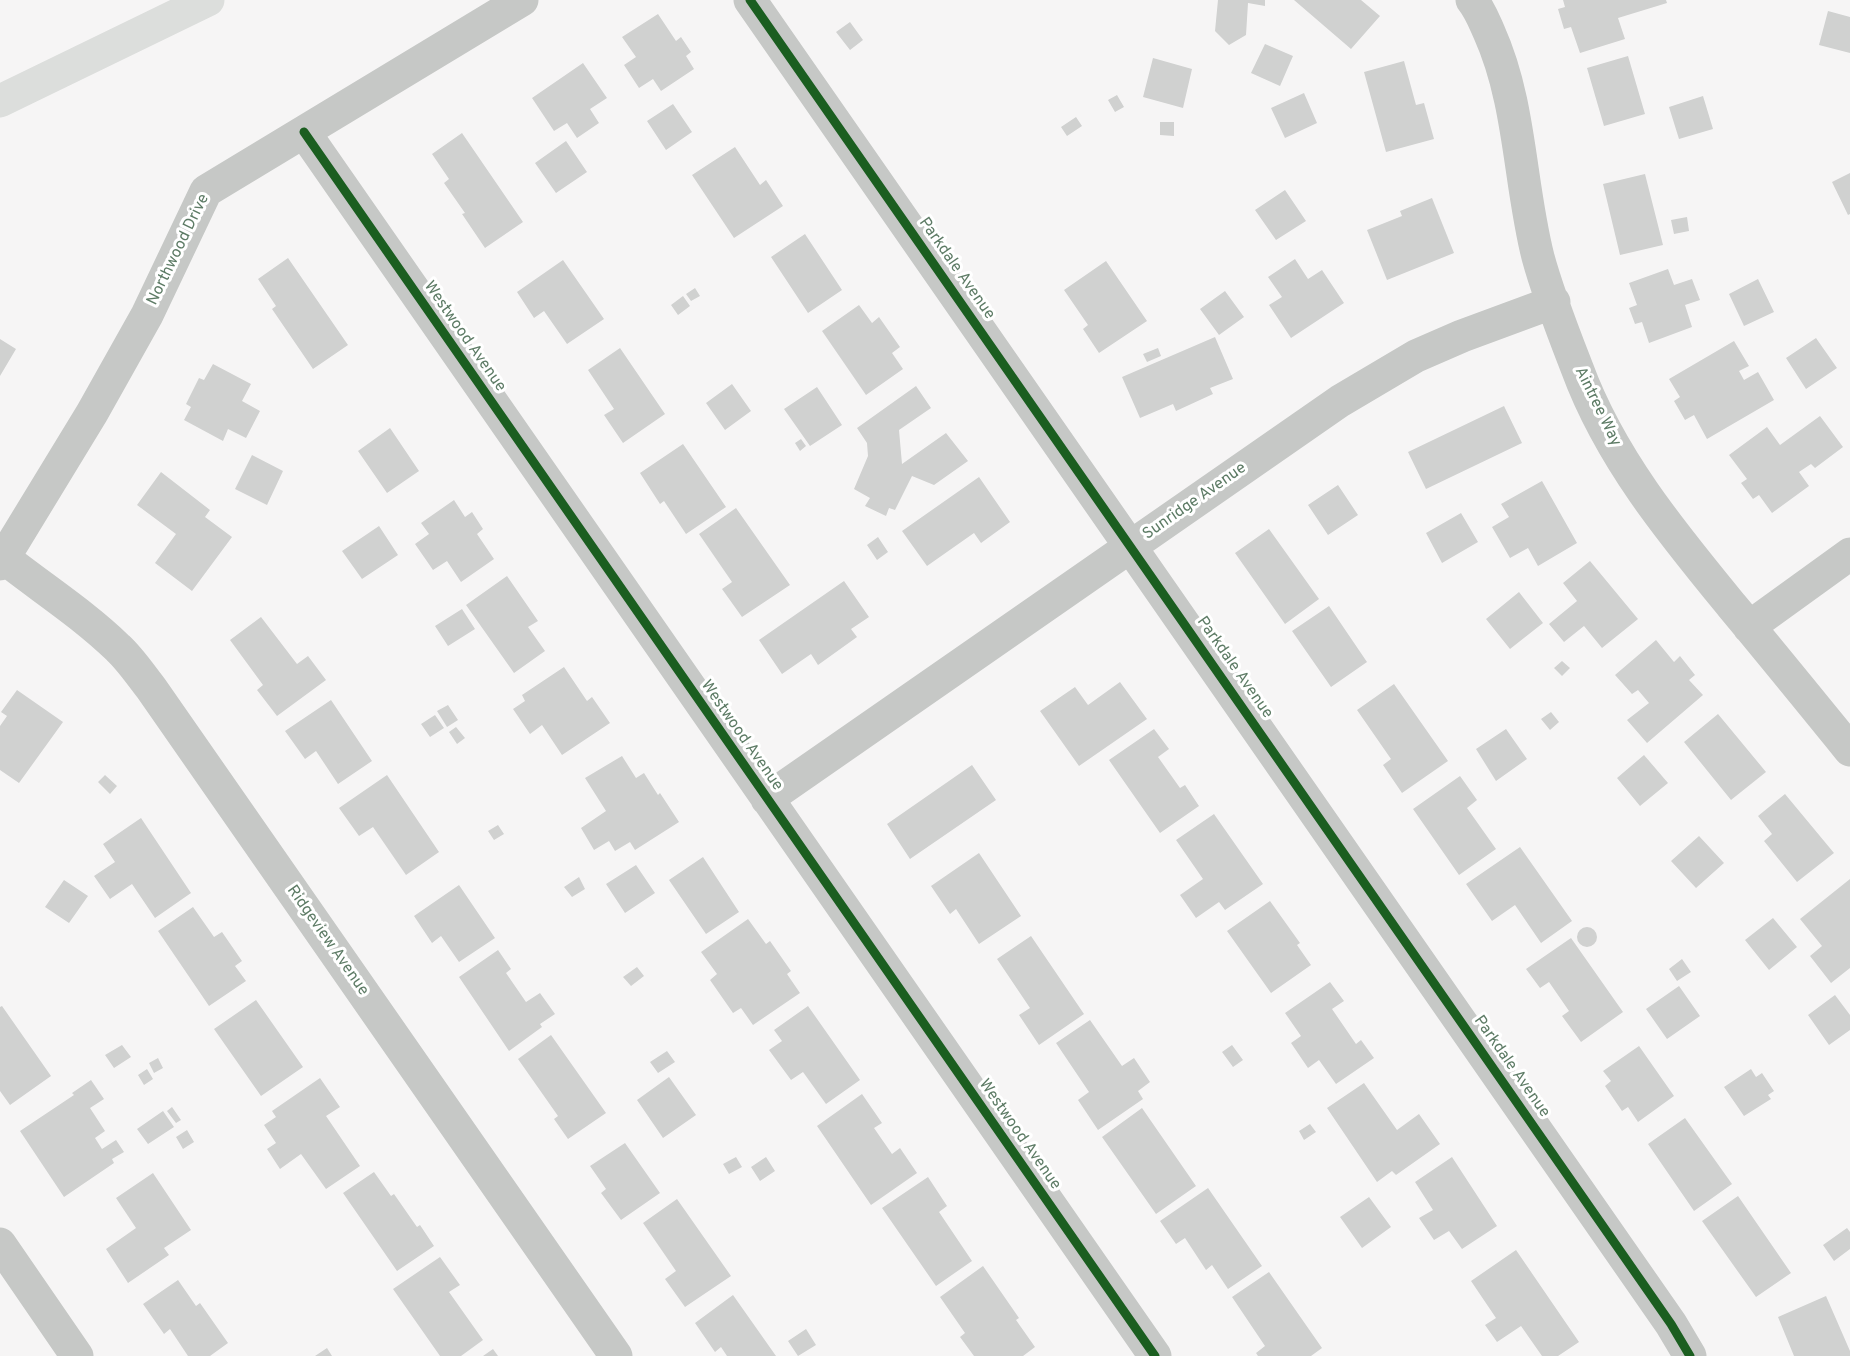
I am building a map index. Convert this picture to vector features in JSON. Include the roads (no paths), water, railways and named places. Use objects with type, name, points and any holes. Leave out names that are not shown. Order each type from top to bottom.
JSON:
[{"type":"highway","points":[[0,100],[208,0]]},
{"type":"street","name":"Northwood Drive","points":[[2,561],[92,413],[147,315],[206,191],[522,0]]},
{"type":"street","name":"Parkdale Avenue","points":[[750,0],[1664,1314],[1690,1356]]},
{"type":"street","name":"Aintree Way","points":[[1472,0],[1501,57],[1510,93],[1536,247],[1578,371],[1601,423],[1643,494],[1850,750]]},
{"type":"street","name":"Westwood Avenue","points":[[303,132],[1155,1356]]},
{"type":"street","name":"Sunridge Avenue","points":[[767,799],[1340,401],[1416,356],[1462,336],[1554,302]]},
{"type":"street","points":[[1749,627],[1850,554]]},
{"type":"street","name":"Ridgeview Avenue","points":[[2,561],[98,629],[120,649],[151,688],[616,1356]]},
{"type":"street","points":[[0,1245],[78,1356]]}]
